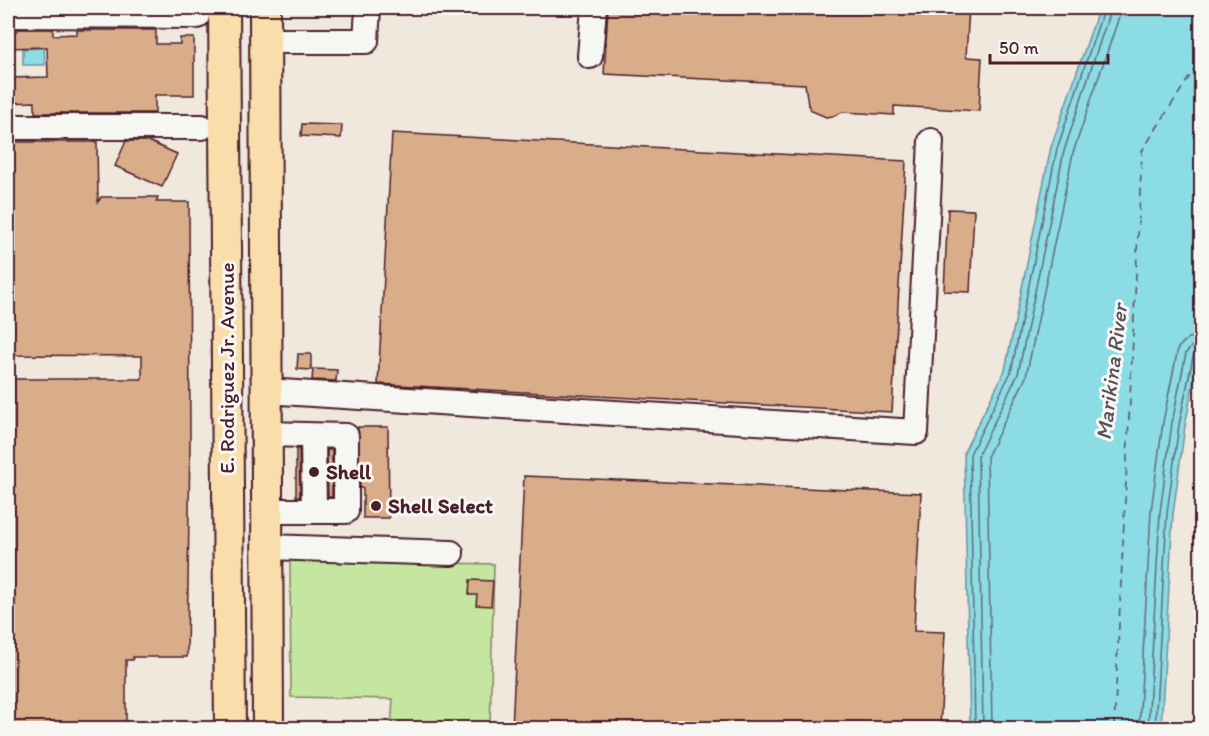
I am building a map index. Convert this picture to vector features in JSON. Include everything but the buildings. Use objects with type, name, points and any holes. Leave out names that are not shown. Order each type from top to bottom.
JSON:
[{"type":"main road","name":"E. Rodriguez Jr. Avenue","points":[[265,8],[268,729]]},
{"type":"main road","name":"E. Rodriguez Jr. Avenue","points":[[211,12],[230,729]]},
{"type":"street","points":[[265,41],[366,41],[368,8]]},
{"type":"street","points":[[590,56],[594,8]]},
{"type":"street","points":[[8,15],[211,12]]},
{"type":"street","points":[[8,128],[202,127]]},
{"type":"street","points":[[265,391],[916,432],[931,141]]},
{"type":"street","points":[[266,434],[346,436],[346,511],[266,511]]},
{"type":"street","points":[[313,436],[314,510]]},
{"type":"street","points":[[267,547],[451,553]]},
{"type":"green space","points":[[290,560],[494,564],[490,728],[391,728],[393,699],[291,697]]},
{"type":"water","name":"Marikina River","points":[[1099,8],[1201,8],[1201,343],[1185,426],[1173,514],[1161,728],[970,728],[964,452],[1005,370],[1051,147]]},
{"type":"water","points":[[44,48],[45,65],[23,65],[23,49]]},
{"type":"ferry route","points":[[1114,728],[1142,151],[1202,57]]},
{"type":"place","name":"Shell","points":[[314,472]]},
{"type":"place","name":"Shell Select","points":[[376,506]]}]
